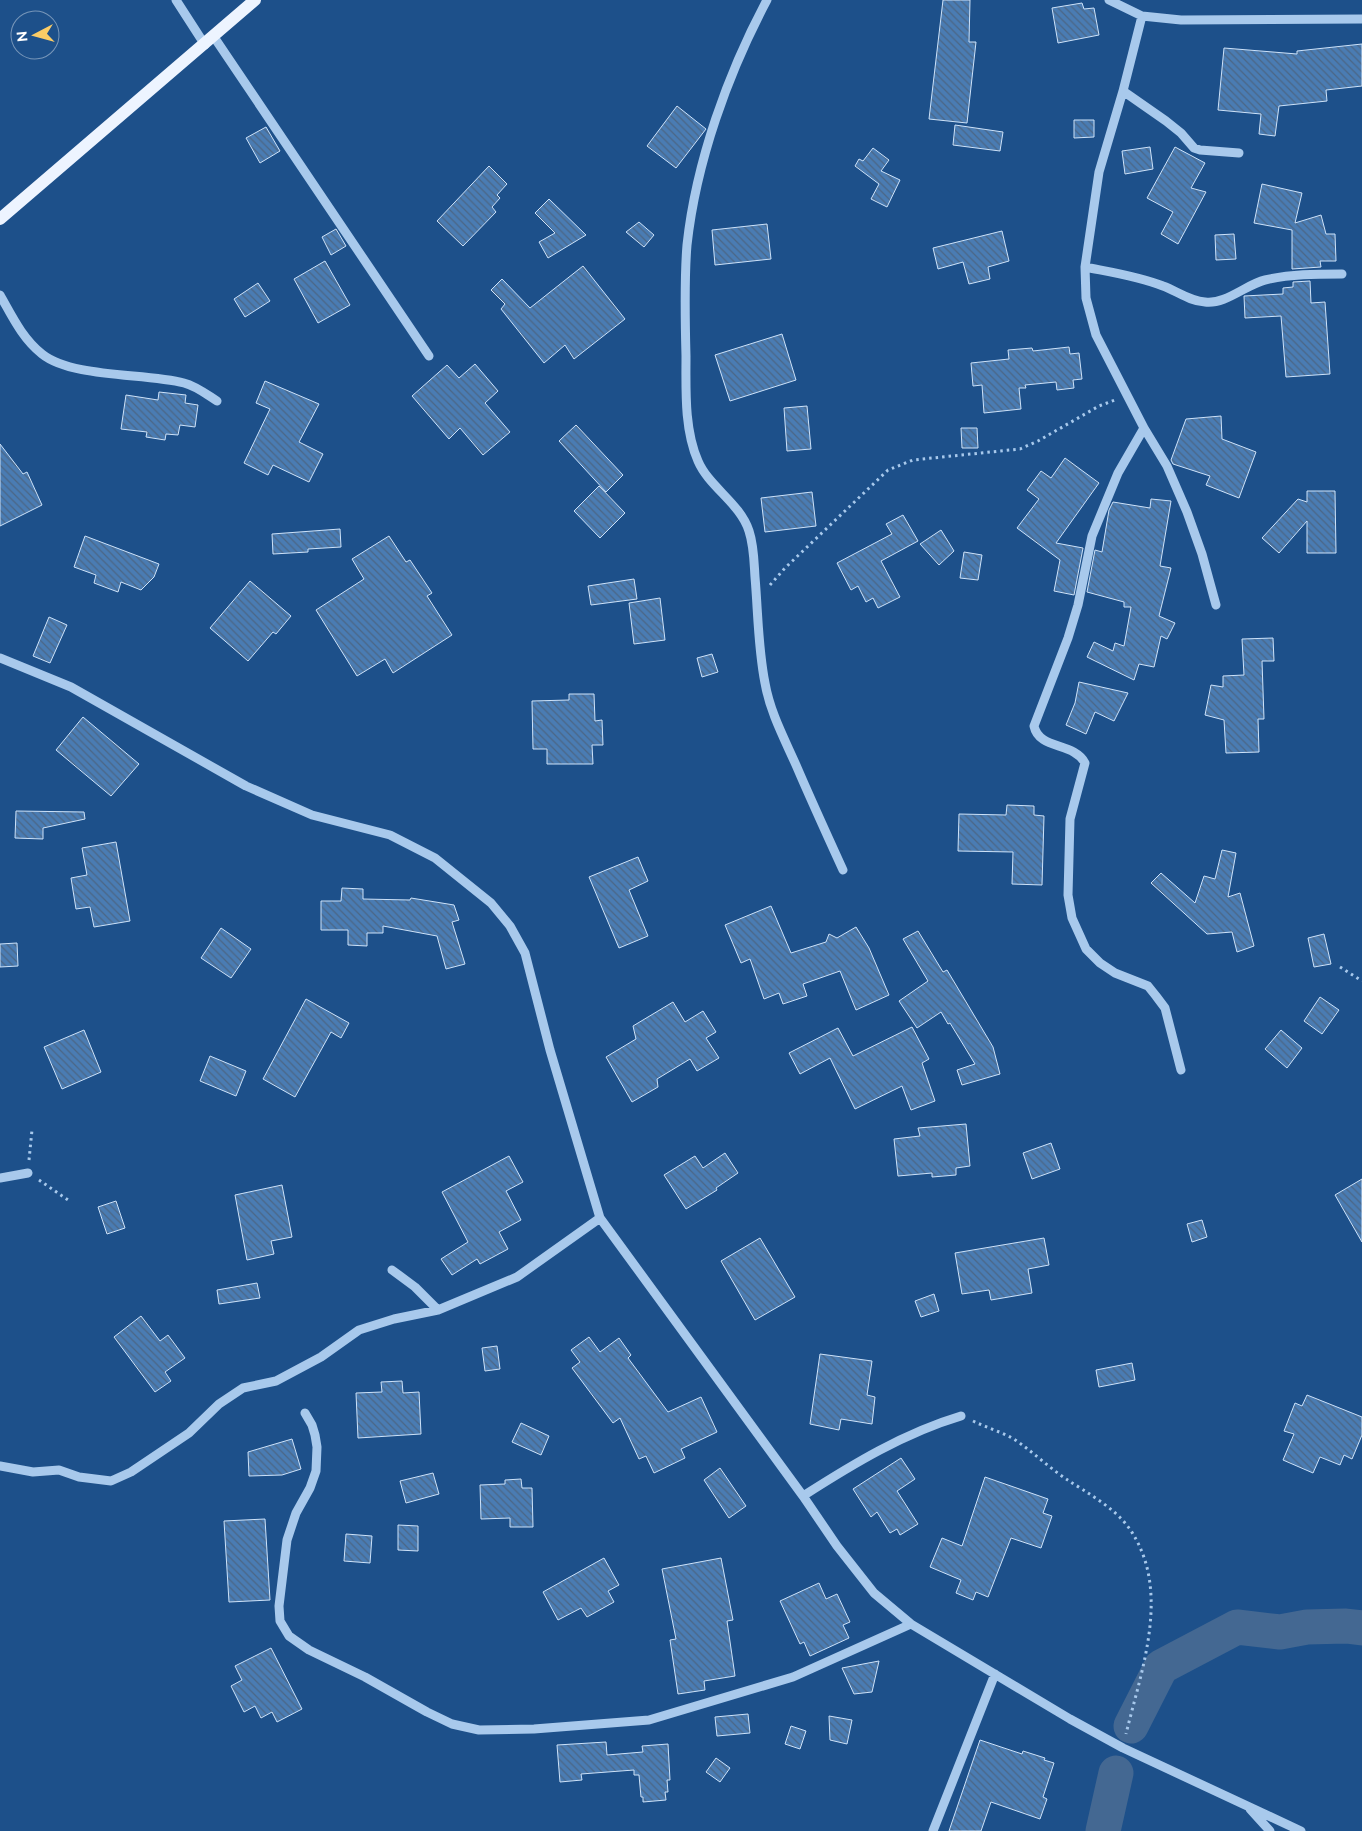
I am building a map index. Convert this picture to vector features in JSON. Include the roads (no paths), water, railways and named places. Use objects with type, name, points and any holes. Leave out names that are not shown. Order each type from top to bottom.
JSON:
[{"type":"main road","points":[[0,219],[210,41],[255,0]]},
{"type":"street","points":[[176,0],[210,41],[429,356]]},
{"type":"street","points":[[767,0],[750,32],[730,80],[708,146],[693,209],[687,246],[686,283],[686,384],[689,425],[698,461],[749,529],[753,548],[764,674],[772,711],[842,870]]},
{"type":"street","points":[[1109,0],[1142,16],[1181,20],[1362,19]]},
{"type":"street","points":[[1142,16],[1123,91],[1099,172],[1085,267],[1086,298],[1096,335],[1144,428],[1167,466],[1187,512],[1202,554],[1216,605]]},
{"type":"street","points":[[1123,91],[1181,133],[1194,148],[1239,154]]},
{"type":"street","points":[[1085,267],[1118,273],[1163,286],[1188,298],[1207,303],[1230,297],[1264,280],[1298,275],[1342,274]]},
{"type":"street","points":[[0,294],[24,336],[43,355],[62,364],[113,374],[185,383],[200,389],[217,401]]},
{"type":"street","points":[[1144,428],[1118,472],[1092,536],[1078,605],[1068,638],[1034,726],[1035,733],[1040,739],[1068,749],[1080,756],[1085,763],[1070,818],[1068,895],[1072,918],[1086,949],[1115,972],[1148,986],[1165,1008],[1181,1070]]},
{"type":"street","points":[[0,658],[71,687],[246,786],[312,815],[390,835],[435,858],[491,903],[510,926],[525,952],[550,1050],[600,1218],[803,1496],[837,1546],[874,1593],[911,1624],[1070,1719],[1123,1748],[1301,1831]]},
{"type":"street","points":[[0,1178],[28,1173]]},
{"type":"street","points":[[0,1466],[33,1472],[59,1470],[79,1477],[111,1481],[131,1472],[189,1433],[219,1404],[243,1388],[276,1381],[321,1357],[359,1330],[394,1319],[438,1310],[516,1277],[600,1218]]},
{"type":"street","points":[[392,1270],[415,1287],[438,1310]]},
{"type":"street","points":[[306,1413],[315,1435],[316,1471],[310,1488],[296,1513],[287,1540],[279,1606],[280,1621],[289,1636],[309,1650],[365,1677],[452,1724],[479,1730],[534,1729],[649,1720],[793,1678],[911,1624]]},
{"type":"street","points":[[803,1496],[856,1462],[933,1424],[961,1416]]},
{"type":"street","points":[[933,1831],[995,1674]]},
{"type":"street","points":[[1247,1805],[1270,1831]]},
{"type":"waterway","points":[[1131,1726],[1161,1667],[1237,1627],[1280,1632],[1307,1627],[1346,1626],[1362,1628]]},
{"type":"waterway","points":[[1103,1831],[1116,1773]]}]
